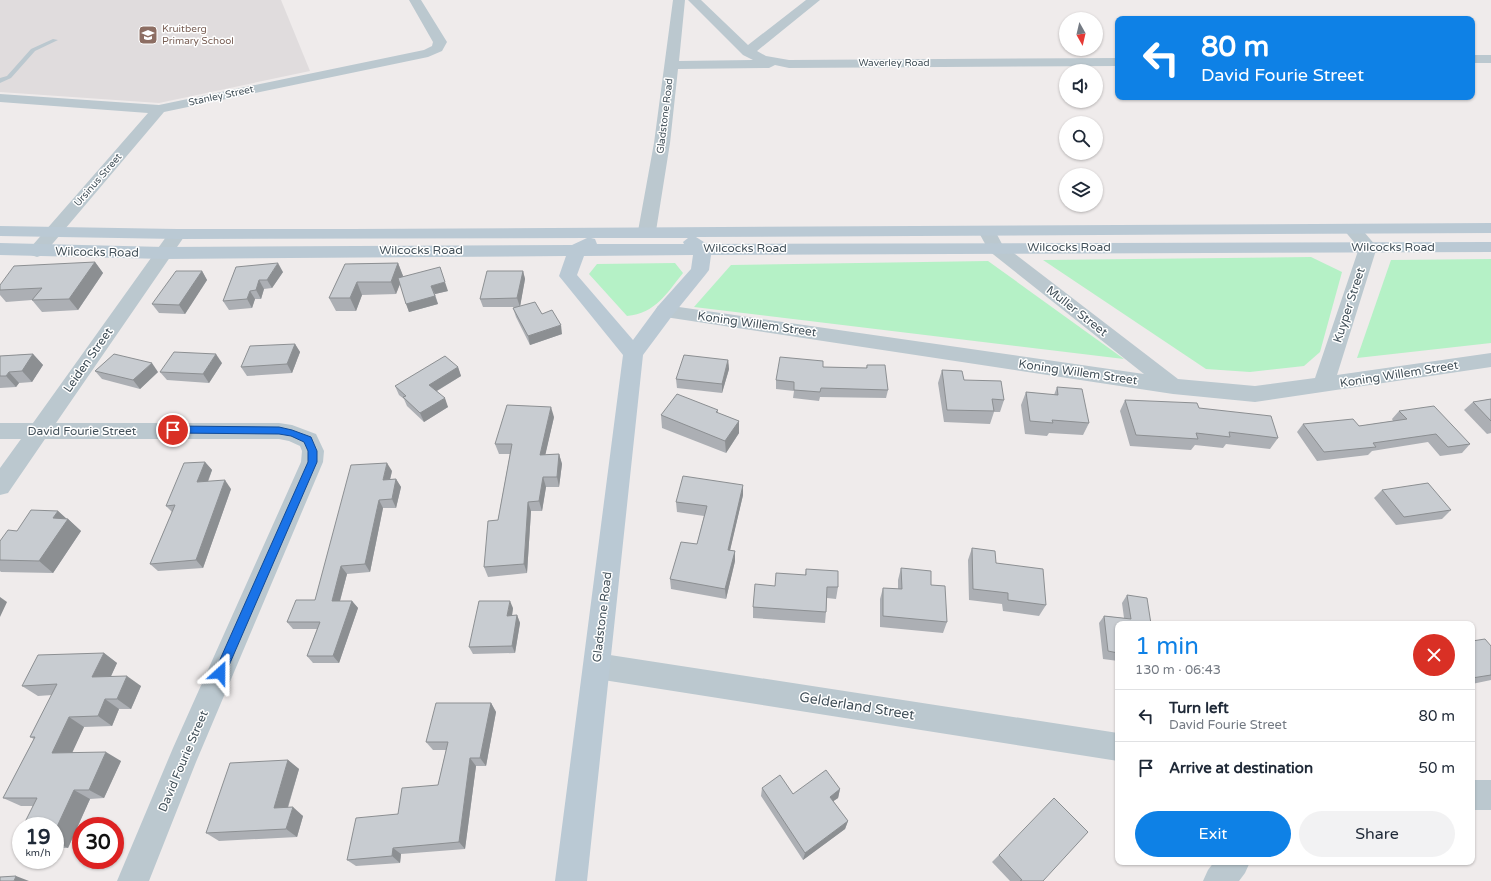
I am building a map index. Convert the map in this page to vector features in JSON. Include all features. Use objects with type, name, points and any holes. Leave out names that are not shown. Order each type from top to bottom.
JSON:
[{"type":"street","name":"Stanley Street","points":[[0,98],[159,109],[428,53],[437,48],[440,42],[415,0]]},
{"type":"street","name":"Gladstone Road","points":[[647,231],[662,143],[670,65],[679,0]]},
{"type":"street","name":"Waverley Road","points":[[694,0],[748,52],[762,59],[789,64],[1115,62]]},
{"type":"street","points":[[748,52],[814,0]]},
{"type":"street","points":[[1475,59],[1491,59]]},
{"type":"street","points":[[670,65],[789,64]]},
{"type":"street","name":"Ursinus Street","points":[[37,251],[159,109]]},
{"type":"street","name":"Wilcocks Road","points":[[0,231],[177,234],[348,242],[577,249],[703,249],[1352,229],[1491,228]]},
{"type":"street","points":[[1352,229],[1368,247]]},
{"type":"street","name":"Wilcocks Road","points":[[0,249],[164,253],[348,242],[647,231],[1368,247],[1491,247]]},
{"type":"street","points":[[675,231],[703,249]]},
{"type":"street","points":[[607,232],[577,249],[568,276],[634,354]]},
{"type":"street","name":"Leiden Street","points":[[0,486],[177,234]]},
{"type":"street","name":"Muller Street","points":[[991,239],[1174,386]]},
{"type":"street","name":"Kuyper Street","points":[[1323,386],[1368,247]]},
{"type":"street","name":"Gladstone Road","points":[[571,881],[634,354],[665,311],[700,270],[703,249]]},
{"type":"street","name":"Koning Willem Street","points":[[665,311],[1174,386],[1255,394],[1323,386],[1491,360]]},
{"type":"street","name":"David Fourie Street","points":[[0,432],[279,431],[292,433],[308,440],[313,451],[312,462],[183,758],[133,881]]},
{"type":"street","name":"Gelderland Street","points":[[597,666],[1115,747]]},
{"type":"street","points":[[1475,795],[1491,796]]},
{"type":"street","points":[[1219,881],[1232,865]]},
{"type":"lane","points":[[0,81],[9,77],[33,50],[56,40]]},
{"type":"shaded area","name":"Kruitberg Primary School","points":[[0,0],[281,0],[310,71],[159,103],[0,92]]},
{"type":"green space","points":[[1311,257],[1342,272],[1320,352],[1304,366],[1250,372],[1206,369],[1043,260]]},
{"type":"green space","points":[[1491,259],[1491,343],[1357,358],[1391,260]]},
{"type":"green space","points":[[988,261],[1124,359],[694,307],[731,265]]},
{"type":"green space","points":[[675,263],[683,273],[660,301],[646,311],[627,316],[589,274],[597,264]]},
{"type":"building","points":[[95,262],[69,299],[32,300],[42,288],[0,290],[0,285],[14,266]]},
{"type":"building","points":[[278,263],[267,280],[259,280],[256,290],[250,291],[247,299],[223,301],[236,267]]},
{"type":"building","points":[[398,263],[391,282],[357,282],[350,298],[329,298],[345,264]]},
{"type":"building","points":[[440,267],[445,282],[431,286],[435,296],[406,304],[398,278]]},
{"type":"building","points":[[176,271],[202,271],[179,305],[152,304]]},
{"type":"building","points":[[487,271],[523,271],[517,298],[480,299]]},
{"type":"building","points":[[535,302],[542,314],[552,310],[561,325],[528,336],[513,308]]},
{"type":"building","points":[[295,344],[287,364],[241,367],[250,346]]},
{"type":"building","points":[[174,352],[216,354],[203,374],[160,372]]},
{"type":"building","points":[[33,354],[22,371],[9,372],[6,376],[0,376],[0,356]]},
{"type":"building","points":[[114,354],[152,363],[133,380],[95,371]]},
{"type":"building","points":[[684,355],[728,360],[722,384],[676,379]]},
{"type":"building","points":[[445,356],[458,367],[429,385],[445,398],[420,413],[403,397],[406,396],[395,386]]},
{"type":"building","points":[[780,357],[823,361],[823,367],[867,368],[867,365],[885,365],[888,390],[821,388],[820,392],[794,390],[794,382],[776,380]]},
{"type":"building","points":[[942,370],[962,371],[964,380],[1001,381],[1004,400],[992,399],[994,411],[947,410]]},
{"type":"building","points":[[1057,387],[1082,389],[1089,423],[1052,420],[1053,423],[1030,421],[1026,392],[1058,395]]},
{"type":"building","points":[[677,394],[718,410],[716,412],[739,421],[725,441],[661,415]]},
{"type":"building","points":[[1491,399],[1491,421],[1473,402]]},
{"type":"building","points":[[1125,400],[1197,403],[1199,408],[1271,416],[1278,438],[1229,432],[1230,437],[1196,433],[1198,439],[1136,435]]},
{"type":"building","points":[[507,405],[551,407],[540,455],[559,454],[557,477],[543,477],[539,501],[528,502],[524,564],[484,567],[488,521],[498,520],[512,444],[495,444]]},
{"type":"building","points":[[1434,406],[1470,444],[1448,447],[1436,434],[1373,443],[1376,447],[1324,452],[1303,424],[1353,419],[1359,426],[1407,419],[1399,411]]},
{"type":"building","points":[[205,462],[197,482],[225,480],[196,560],[150,564],[175,505],[166,506],[184,463]]},
{"type":"building","points":[[387,463],[383,480],[396,479],[392,499],[379,500],[365,564],[341,566],[332,601],[352,601],[333,656],[307,656],[320,622],[287,622],[296,600],[315,600],[351,465]]},
{"type":"building","points":[[683,476],[743,485],[728,550],[735,551],[725,589],[670,579],[681,542],[697,544],[707,506],[676,502]]},
{"type":"building","points":[[1428,483],[1451,510],[1404,517],[1382,490]]},
{"type":"building","points":[[31,510],[58,511],[53,518],[68,519],[39,561],[0,560],[0,541],[8,530],[17,531]]},
{"type":"building","points":[[972,548],[995,551],[996,563],[1043,569],[1046,605],[1008,600],[1008,593],[973,589]]},
{"type":"building","points":[[901,568],[931,571],[931,585],[945,586],[947,622],[883,616],[883,588],[902,589]]},
{"type":"building","points":[[806,569],[838,571],[838,587],[827,587],[826,612],[753,607],[755,584],[775,586],[776,573],[806,575]]},
{"type":"building","points":[[1127,595],[1147,598],[1151,621],[1115,621],[1115,652],[1108,651],[1104,616],[1131,619]]},
{"type":"building","points":[[479,601],[510,601],[507,616],[517,615],[512,646],[469,647]]},
{"type":"building","points":[[1485,639],[1491,646],[1491,675],[1475,678],[1475,641]]},
{"type":"building","points":[[104,653],[92,677],[127,676],[117,699],[105,699],[98,716],[69,717],[52,753],[106,752],[89,790],[74,790],[61,817],[28,817],[37,798],[3,798],[35,737],[30,737],[57,684],[22,686],[38,655]]},
{"type":"building","points":[[436,703],[491,703],[480,758],[470,758],[459,842],[393,848],[392,856],[347,860],[356,818],[398,814],[402,788],[438,785],[448,742],[426,742]]},
{"type":"building","points":[[288,760],[274,808],[293,807],[286,829],[206,833],[230,763]]},
{"type":"building","points":[[826,770],[840,789],[830,797],[848,821],[805,853],[762,788],[780,775],[793,794]]},
{"type":"building","points":[[1054,798],[1088,832],[1043,881],[1020,881],[1022,880],[999,855]]},
{"type":"building","points":[[16,876],[14,881],[0,881],[0,877]]},
{"type":"place","name":"Kruitberg Primary School","points":[[148,35]]},
{"type":"route","points":[[173,430],[279,431],[292,433],[308,440],[313,451],[312,462],[220,673]]}]
